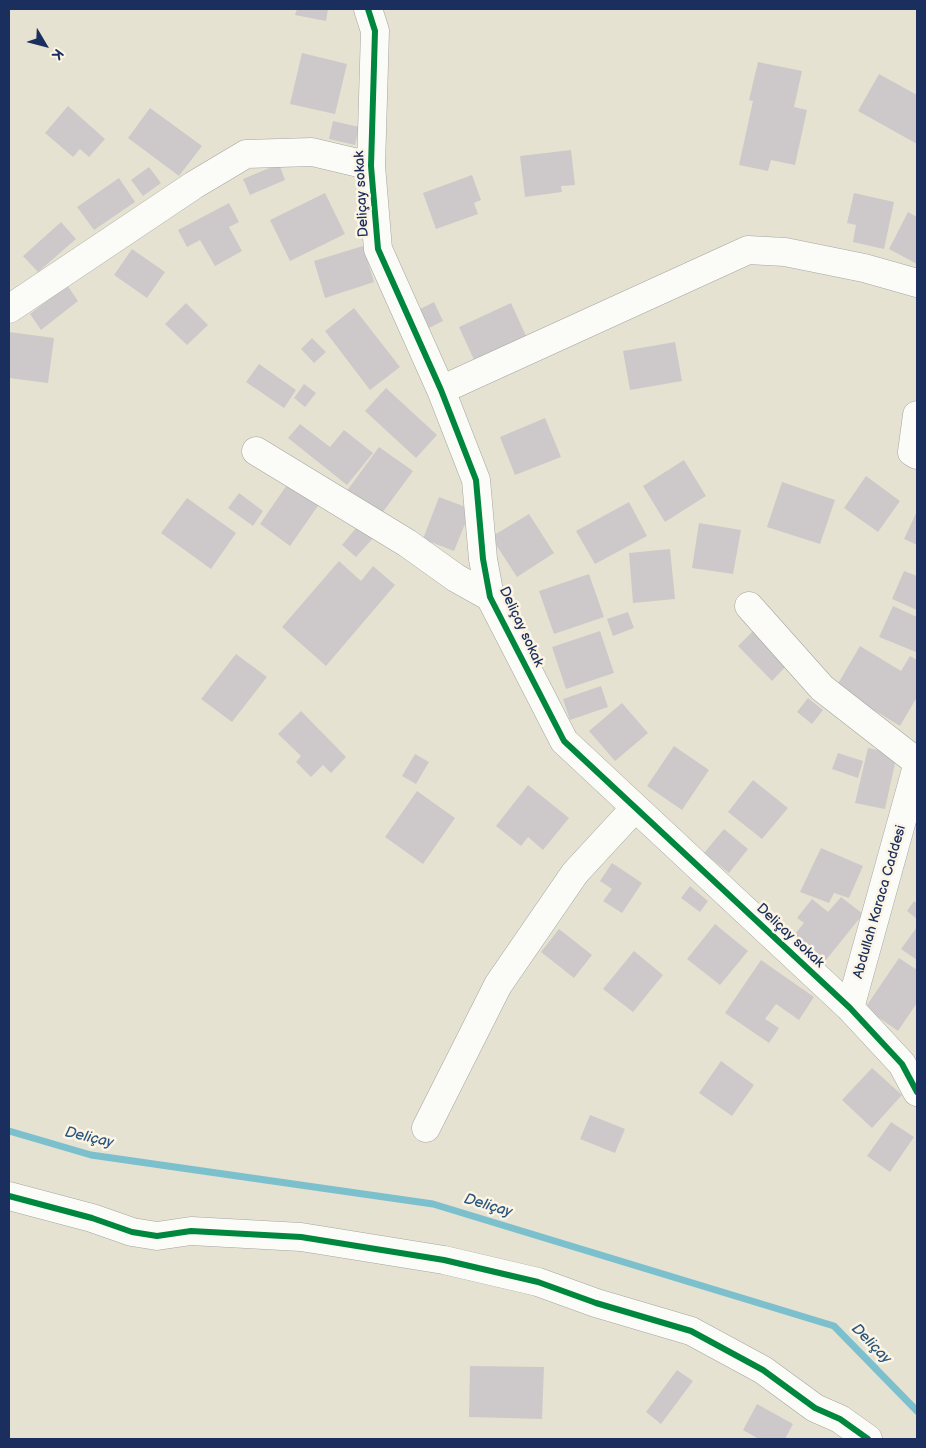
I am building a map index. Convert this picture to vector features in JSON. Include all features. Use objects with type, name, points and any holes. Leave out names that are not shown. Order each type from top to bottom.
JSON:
[{"type":"street","name":"Deliçay sokak","points":[[368,9],[374,31],[371,166],[378,249],[441,390],[476,480],[483,559],[490,597],[564,742],[850,1008],[902,1064],[917,1092]]},
{"type":"street","points":[[9,309],[194,185],[246,154],[312,152],[371,166]]},
{"type":"street","points":[[441,390],[748,250],[785,252],[838,262],[917,283]]},
{"type":"street","points":[[917,415],[912,452],[917,455]]},
{"type":"street","points":[[256,451],[407,543],[456,578],[490,597]]},
{"type":"street","points":[[749,606],[822,688],[917,764]]},
{"type":"street","name":"Abdullah Karaca Caddesi","points":[[850,1008],[917,764]]},
{"type":"street","points":[[426,1128],[498,985],[576,873],[635,808]]},
{"type":"street","points":[[9,1196],[92,1218],[132,1232],[158,1236],[191,1231],[301,1238],[444,1260],[538,1282],[596,1303],[691,1331],[763,1370],[815,1408],[840,1419],[868,1439]]},
{"type":"building","points":[[297,9],[328,9],[326,21],[295,15]]},
{"type":"building","points":[[302,53],[347,64],[335,114],[290,104]]},
{"type":"building","points":[[758,62],[802,71],[794,107],[807,110],[795,165],[771,160],[768,171],[739,165],[753,101],[749,100]]},
{"type":"building","points":[[879,74],[917,95],[917,144],[858,111]]},
{"type":"building","points":[[68,106],[105,139],[89,157],[80,149],[73,157],[45,133]]},
{"type":"building","points":[[150,108],[202,146],[179,176],[128,138]]},
{"type":"building","points":[[333,121],[359,127],[355,145],[329,139]]},
{"type":"building","points":[[571,150],[575,185],[561,186],[562,192],[525,197],[520,156]]},
{"type":"building","points":[[279,164],[285,180],[250,195],[243,179]]},
{"type":"building","points":[[149,167],[161,183],[143,196],[131,180]]},
{"type":"building","points":[[472,175],[481,200],[474,203],[478,214],[436,229],[423,193]]},
{"type":"building","points":[[119,178],[135,202],[94,230],[77,207]]},
{"type":"building","points":[[325,193],[345,234],[290,261],[270,220]]},
{"type":"building","points":[[854,193],[894,202],[884,249],[853,242],[856,225],[847,223]]},
{"type":"building","points":[[229,203],[239,222],[229,227],[242,251],[215,266],[200,240],[187,247],[178,230]]},
{"type":"building","points":[[908,212],[917,217],[917,264],[889,249]]},
{"type":"building","points":[[61,222],[76,239],[38,272],[23,256]]},
{"type":"building","points":[[363,246],[374,282],[325,298],[314,261]]},
{"type":"building","points":[[132,249],[165,272],[147,298],[114,275]]},
{"type":"building","points":[[67,285],[78,301],[41,330],[30,314]]},
{"type":"building","points":[[434,302],[443,321],[429,328],[420,309]]},
{"type":"building","points":[[186,303],[208,325],[187,345],[165,324]]},
{"type":"building","points":[[511,303],[527,338],[475,362],[459,327]]},
{"type":"building","points":[[354,308],[400,367],[370,390],[325,331]]},
{"type":"building","points":[[9,332],[54,338],[48,383],[9,378]]},
{"type":"building","points":[[312,338],[326,352],[314,363],[301,349]]},
{"type":"building","points":[[675,342],[682,381],[630,390],[623,351]]},
{"type":"building","points":[[259,364],[296,390],[284,408],[246,382]]},
{"type":"building","points":[[304,384],[316,393],[305,407],[294,398]]},
{"type":"building","points":[[386,388],[437,435],[416,458],[365,411]]},
{"type":"building","points":[[545,418],[561,457],[515,475],[500,437]]},
{"type":"building","points":[[300,424],[330,447],[344,430],[373,453],[347,485],[288,438]]},
{"type":"building","points":[[379,447],[413,471],[380,516],[346,492]]},
{"type":"building","points":[[684,460],[706,496],[665,522],[643,486]]},
{"type":"building","points":[[866,476],[900,501],[878,532],[844,508]]},
{"type":"building","points":[[291,479],[322,500],[290,546],[260,524]]},
{"type":"building","points":[[782,482],[835,500],[820,544],[767,527]]},
{"type":"building","points":[[239,493],[263,511],[253,526],[228,508]]},
{"type":"building","points":[[439,497],[471,509],[454,551],[423,539]]},
{"type":"building","points":[[187,498],[236,533],[211,569],[161,533]]},
{"type":"building","points":[[629,502],[647,536],[595,564],[576,531]]},
{"type":"building","points":[[917,511],[917,545],[904,539]]},
{"type":"building","points":[[529,514],[554,553],[517,577],[491,537]]},
{"type":"building","points":[[361,522],[376,535],[356,557],[342,545]]},
{"type":"building","points":[[699,523],[741,530],[733,574],[692,568]]},
{"type":"building","points":[[670,549],[675,599],[633,603],[629,553]]},
{"type":"building","points":[[339,561],[361,581],[373,566],[395,585],[326,666],[282,627]]},
{"type":"building","points":[[904,571],[917,576],[917,610],[892,599]]},
{"type":"building","points":[[589,574],[604,617],[554,634],[539,591]]},
{"type":"building","points":[[893,606],[917,617],[916,652],[879,637]]},
{"type":"building","points":[[628,612],[634,628],[613,636],[607,619]]},
{"type":"building","points":[[754,630],[787,665],[772,681],[738,646]]},
{"type":"building","points":[[600,631],[614,673],[566,689],[552,647]]},
{"type":"building","points":[[860,646],[901,671],[910,656],[917,660],[917,697],[900,726],[836,687]]},
{"type":"building","points":[[236,654],[267,677],[232,722],[201,699]]},
{"type":"building","points":[[601,686],[608,707],[570,720],[563,699]]},
{"type":"building","points":[[808,698],[823,710],[812,724],[797,712]]},
{"type":"building","points":[[622,703],[648,733],[615,761],[589,731]]},
{"type":"building","points":[[301,711],[346,757],[331,773],[323,765],[311,777],[296,762],[301,756],[278,734]]},
{"type":"building","points":[[674,746],[709,770],[682,810],[647,786]]},
{"type":"building","points":[[868,748],[897,754],[885,809],[855,803]]},
{"type":"building","points":[[838,753],[863,761],[858,778],[832,769]]},
{"type":"building","points":[[415,754],[429,762],[416,784],[402,776]]},
{"type":"building","points":[[753,780],[788,808],[762,839],[728,812]]},
{"type":"building","points":[[528,785],[569,818],[543,850],[528,837],[521,846],[496,826]]},
{"type":"building","points":[[417,791],[455,818],[423,864],[385,837]]},
{"type":"building","points":[[724,829],[748,849],[729,873],[704,853]]},
{"type":"building","points":[[821,848],[863,866],[849,898],[834,893],[829,903],[800,892]]},
{"type":"building","points":[[612,863],[642,883],[622,913],[603,901],[612,889],[600,881]]},
{"type":"building","points":[[690,886],[708,901],[700,912],[681,898]]},
{"type":"building","points":[[841,897],[863,914],[826,960],[794,935],[804,923],[797,918],[812,899],[828,912]]},
{"type":"building","points":[[914,901],[917,903],[917,919],[907,911]]},
{"type":"building","points":[[715,924],[748,951],[720,985],[687,959]]},
{"type":"building","points":[[917,927],[917,960],[901,949]]},
{"type":"building","points":[[559,929],[592,955],[574,978],[541,952]]},
{"type":"building","points":[[634,951],[663,975],[633,1012],[603,989]]},
{"type":"building","points":[[899,958],[917,970],[917,1003],[898,1031],[865,1008]]},
{"type":"building","points":[[761,960],[814,997],[799,1020],[776,1004],[765,1019],[779,1028],[769,1043],[725,1013]]},
{"type":"building","points":[[721,1061],[754,1085],[732,1116],[699,1093]]},
{"type":"building","points":[[872,1068],[902,1095],[872,1128],[842,1100]]},
{"type":"building","points":[[590,1115],[625,1129],[615,1153],[580,1139]]},
{"type":"building","points":[[891,1122],[914,1137],[890,1172],[867,1156]]},
{"type":"building","points":[[470,1366],[544,1367],[542,1419],[469,1417]]},
{"type":"building","points":[[677,1370],[693,1381],[661,1424],[646,1412]]},
{"type":"building","points":[[757,1404],[793,1424],[785,1439],[759,1439],[743,1430]]},
{"type":"waterway","name":"Deliçay","points":[[9,1131],[91,1155],[433,1204],[834,1326],[917,1411]]},
{"type":"cycle path","points":[[368,9],[375,31],[371,166],[378,249],[441,390],[476,480],[483,559],[490,597],[564,741],[850,1008],[902,1064],[917,1092]]},
{"type":"cycle path","points":[[9,1196],[92,1218],[132,1232],[157,1236],[191,1231],[301,1237],[444,1260],[538,1282],[596,1303],[691,1331],[763,1370],[815,1408],[840,1419],[868,1439]]}]
